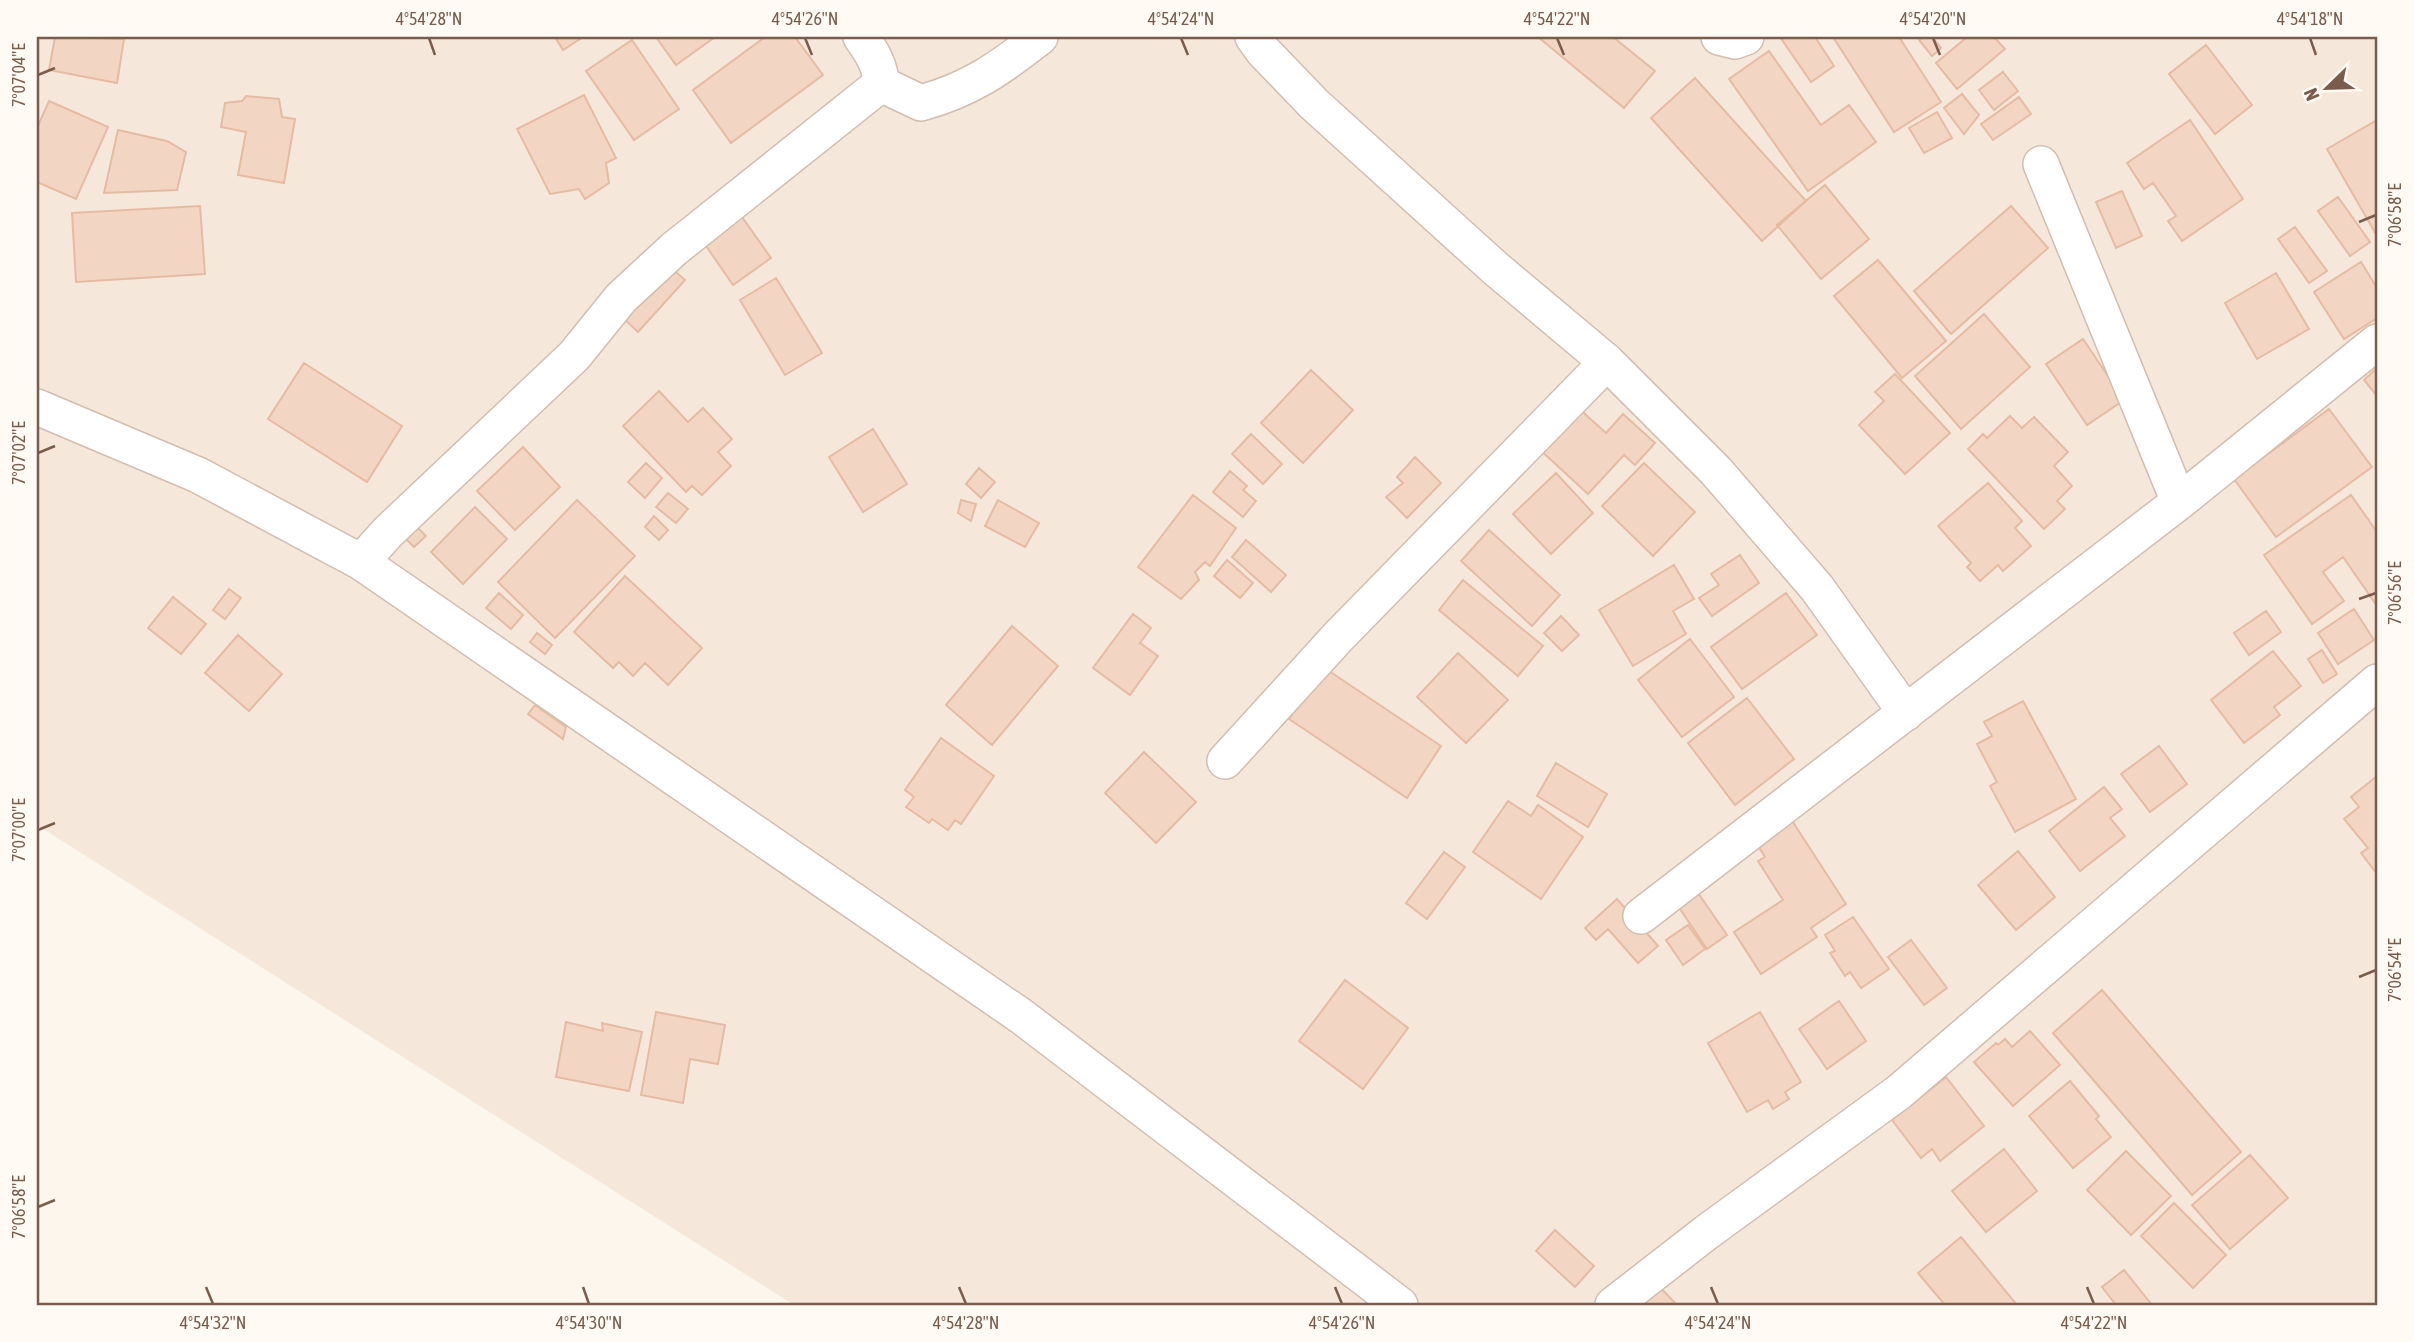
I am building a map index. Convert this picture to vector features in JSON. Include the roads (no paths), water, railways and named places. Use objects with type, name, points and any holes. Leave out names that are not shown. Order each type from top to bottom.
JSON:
[{"type":"street","points":[[861,37],[873,54],[881,75],[881,84]]},
{"type":"street","points":[[881,84],[920,103],[950,95],[973,85],[1040,37]]},
{"type":"street","points":[[1253,37],[1314,104],[1495,268],[1607,362],[1716,471],[1817,588],[1906,713]]},
{"type":"street","points":[[1719,37],[1735,41],[1746,37]]},
{"type":"street","points":[[361,562],[574,356],[621,298],[674,249],[881,84]]},
{"type":"street","points":[[2041,164],[2179,502]]},
{"type":"street","points":[[1640,916],[2179,502],[2377,342]]},
{"type":"street","points":[[1225,761],[1338,637],[1607,362]]},
{"type":"street","points":[[37,407],[198,475],[361,562],[1021,1016],[1400,1305]]},
{"type":"street","points":[[1613,1305],[1899,1092],[2377,682]]}]
